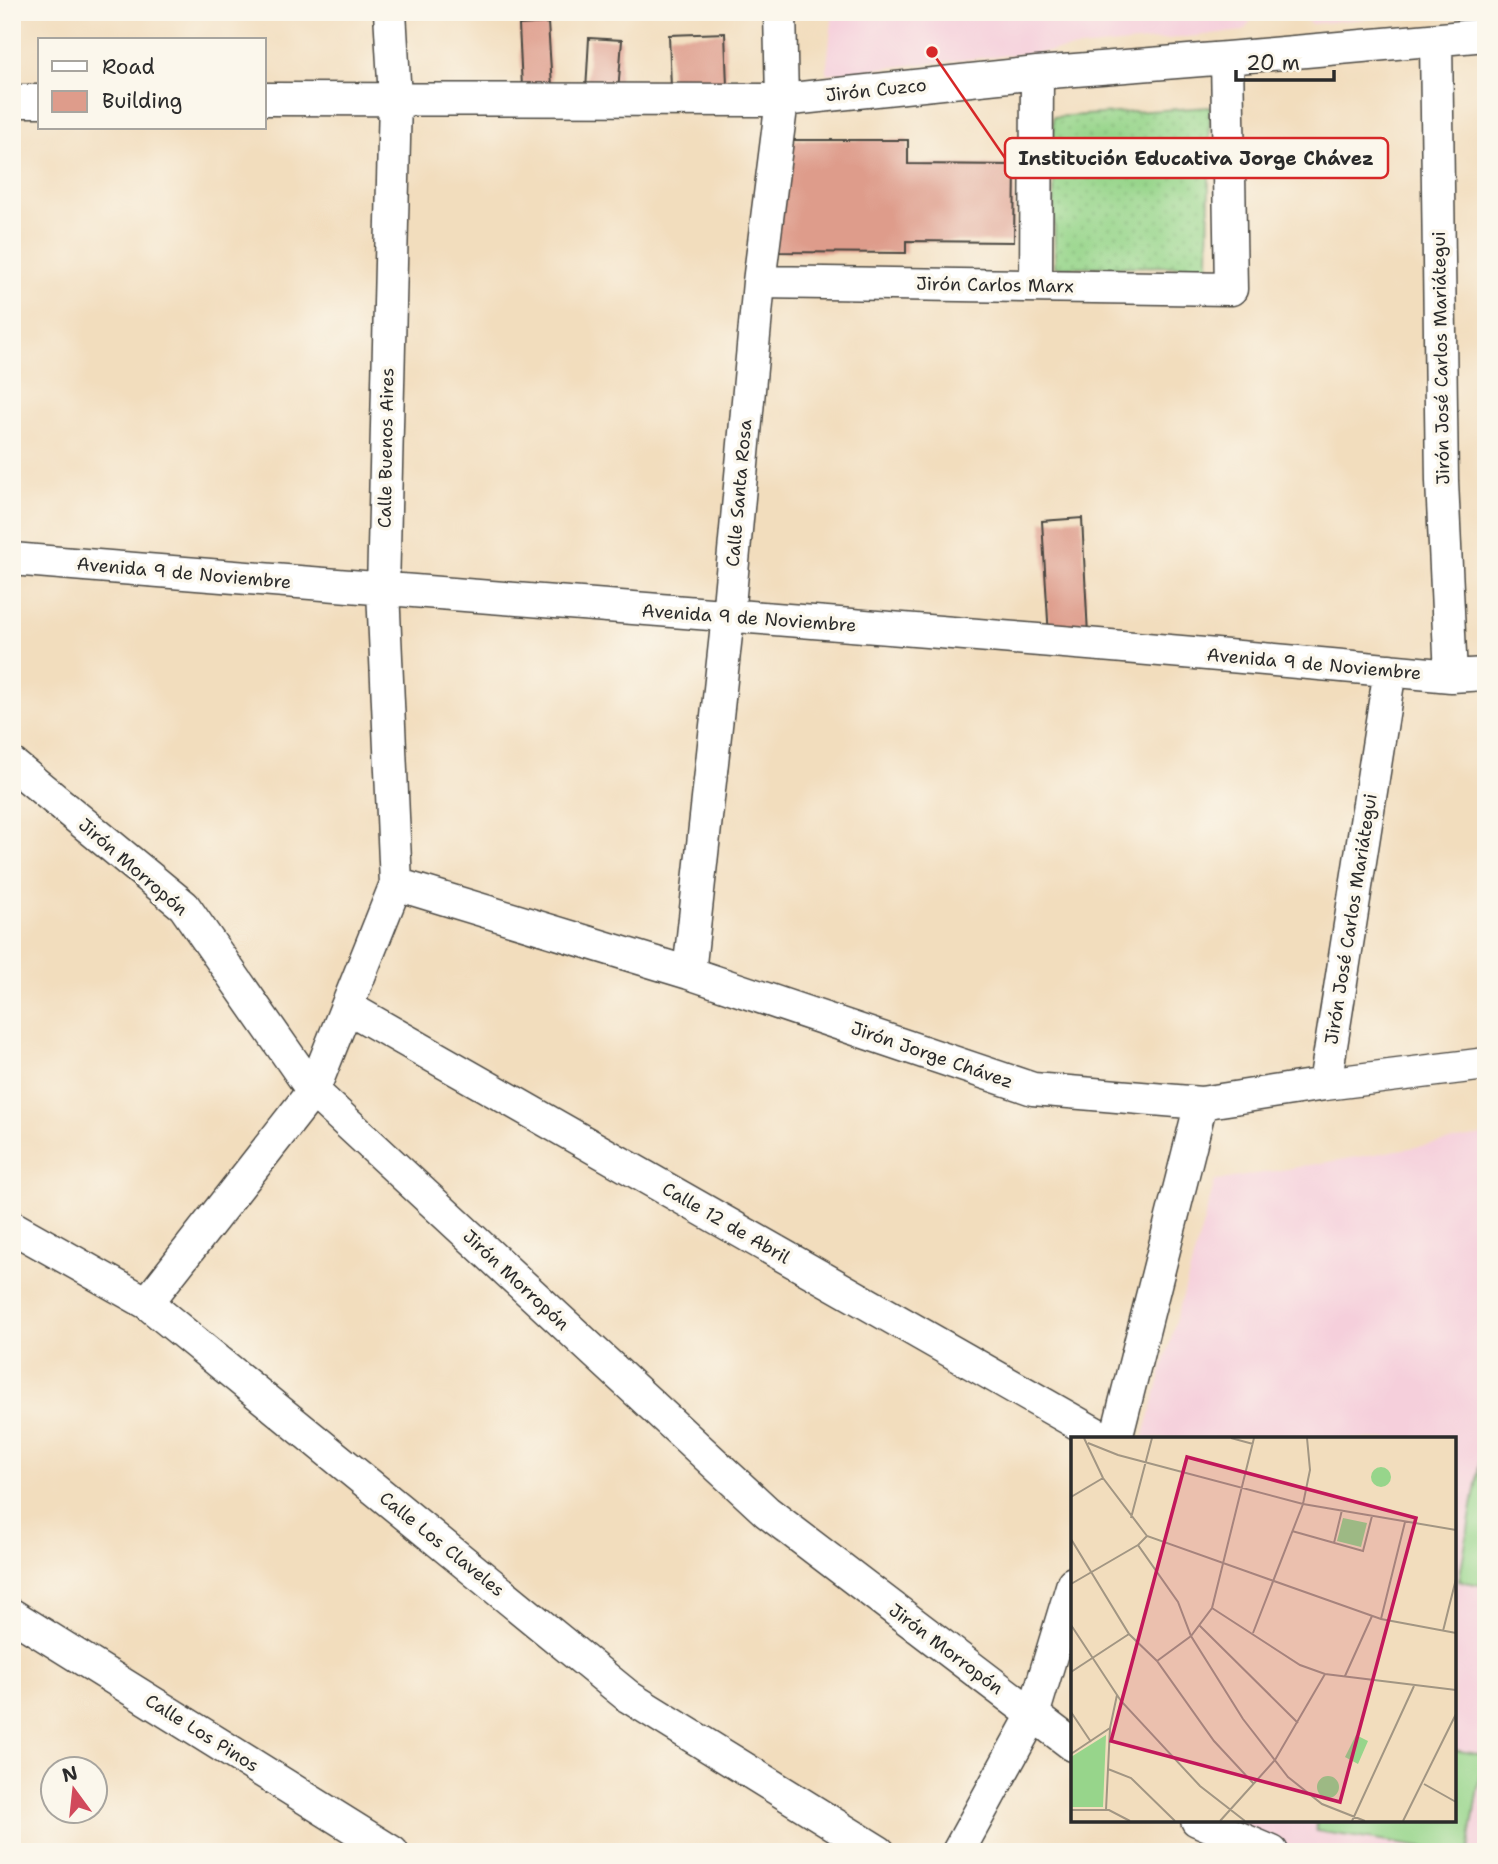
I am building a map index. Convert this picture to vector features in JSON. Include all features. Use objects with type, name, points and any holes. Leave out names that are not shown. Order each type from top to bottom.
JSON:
[{"type":"street","name":"Calle Buenos Aires","points":[[390,12],[395,99],[383,590],[396,884]]},
{"type":"street","name":"Calle Santa Rosa","points":[[689,973],[728,616],[759,282],[782,100],[779,12]]},
{"type":"street","name":"Jirón Cuzco","points":[[266,99],[782,100],[1037,73],[1486,35]]},
{"type":"street","name":"Jirón José Carlos Mariátegui","points":[[1437,40],[1442,481],[1451,676]]},
{"type":"street","name":"Jirón Carlos Marx","points":[[759,282],[1231,289],[1227,58]]},
{"type":"street","points":[[1036,286],[1037,73]]},
{"type":"street","points":[[12,101],[38,101]]},
{"type":"street","name":"Avenida 9 de Noviembre","points":[[12,559],[1451,676],[1486,674]]},
{"type":"street","name":"Jirón José Carlos Mariátegui","points":[[1325,1084],[1390,670]]},
{"type":"street","name":"Jirón Morropón","points":[[12,764],[184,906],[313,1091],[767,1512],[1071,1744]]},
{"type":"street","points":[[147,1303],[313,1091],[396,884]]},
{"type":"street","name":"Jirón Jorge Chávez","points":[[396,884],[689,973],[1033,1089],[1201,1103],[1486,1064]]},
{"type":"street","name":"Calle 12 de Abril","points":[[347,1007],[1101,1437]]},
{"type":"street","points":[[1117,1437],[1201,1103]]},
{"type":"street","name":"Calle Los Claveles","points":[[12,1227],[147,1303],[629,1697],[878,1852]]},
{"type":"street","points":[[958,1852],[1033,1715],[1071,1590]]},
{"type":"street","name":"Calle Los Pinos","points":[[12,1615],[392,1852]]},
{"type":"street","points":[[1202,1822],[1272,1852]]},
{"type":"shaded area","points":[[833,12],[1259,12],[1244,31],[826,74]]},
{"type":"shaded area","points":[[1295,12],[1435,12],[1311,24]]},
{"type":"shaded area","points":[[1486,1135],[1486,1852],[1284,1852],[1235,1822],[1456,1822],[1456,1437],[1144,1437],[1215,1181]]},
{"type":"green space","points":[[1210,107],[1208,266],[1055,267],[1053,117]]},
{"type":"green space","points":[[1486,1427],[1486,1586],[1459,1581]]},
{"type":"green space","points":[[1456,1750],[1483,1755],[1468,1852],[1452,1852],[1316,1831],[1317,1822],[1456,1822]]},
{"type":"building","points":[[548,23],[552,86],[522,87],[519,25]]},
{"type":"building","points":[[725,33],[727,86],[671,88],[669,35]]},
{"type":"building","points":[[589,38],[622,40],[618,93],[586,91]]},
{"type":"building","points":[[784,140],[908,140],[908,164],[1015,165],[1014,242],[906,241],[906,253],[775,252]]},
{"type":"building","points":[[1082,518],[1088,635],[1049,637],[1042,521]]},
{"type":"place","name":"Institución Educativa Jorge Chávez","points":[[932,52]]}]
